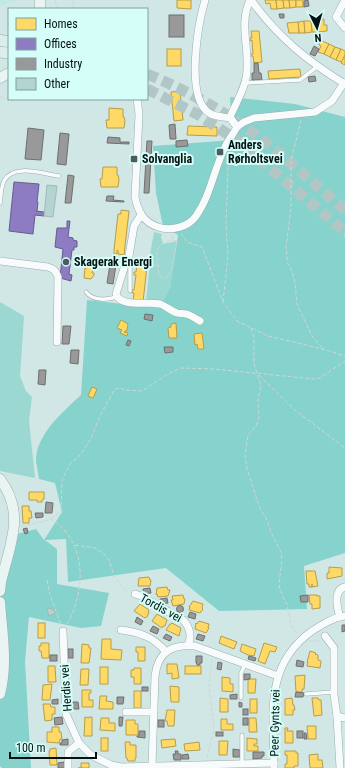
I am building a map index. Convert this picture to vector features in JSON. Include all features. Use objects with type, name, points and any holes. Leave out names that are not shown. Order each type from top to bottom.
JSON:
[{"type":"main road","points":[[0,479],[11,500],[15,525],[0,591]]},
{"type":"main road","points":[[0,602],[4,660],[3,679],[0,694]]},
{"type":"street","points":[[206,0],[202,11],[196,47],[196,82],[200,100],[204,108],[209,113],[216,116],[230,118],[238,127]]},
{"type":"street","points":[[238,127],[230,118],[247,72],[244,20],[251,0]]},
{"type":"street","points":[[137,100],[139,114],[135,197],[138,209],[145,220],[155,226],[176,230],[196,217],[226,145],[238,127],[244,122],[254,118],[316,112],[332,101],[344,83],[304,56],[284,39],[266,20],[251,0]]},
{"type":"street","points":[[345,0],[336,17],[345,28]]},
{"type":"street","points":[[141,215],[134,226],[128,262],[125,266],[116,294],[117,297],[120,300],[130,302],[158,303],[167,306],[176,312],[187,314],[200,321]]},
{"type":"street","points":[[0,261],[48,267],[53,268],[56,272],[58,277],[57,342]]},
{"type":"street","points":[[342,617],[337,606],[338,592],[345,586]]},
{"type":"street","name":"Tordis vei","points":[[135,594],[184,620],[190,633],[190,641],[188,646]]},
{"type":"street","name":"Peer Gynts vei","points":[[274,765],[274,695],[281,667],[292,650],[301,640],[326,621],[342,617]]},
{"type":"street","points":[[121,630],[146,635],[153,639],[166,652]]},
{"type":"street","name":"Herdis vei","points":[[63,631],[66,714],[79,743],[91,755],[111,767],[274,765]]},
{"type":"street","points":[[325,636],[334,648],[334,692],[340,768]]},
{"type":"street","points":[[152,766],[153,712],[156,668],[158,662],[166,652],[177,646],[188,646],[212,652],[278,676]]},
{"type":"street","points":[[126,712],[153,712]]},
{"type":"street","points":[[337,716],[345,718]]},
{"type":"street","points":[[68,768],[68,752],[79,743]]},
{"type":"lane","points":[[244,83],[300,80],[318,66]]},
{"type":"lane","points":[[0,203],[3,185],[8,176],[12,173],[20,170],[59,176]]},
{"type":"lane","points":[[128,262],[130,268],[130,291]]},
{"type":"lane","points":[[86,292],[96,299],[117,297]]},
{"type":"lane","points":[[241,698],[241,673],[245,665]]},
{"type":"lane","points":[[306,694],[334,692]]},
{"type":"lane","points":[[241,765],[242,735]]},
{"type":"path","points":[[302,114],[291,161],[291,207],[286,248],[287,262],[291,268],[295,282],[297,304],[312,336],[323,349]]},
{"type":"path","points":[[223,152],[228,166],[226,224],[228,256],[223,302]]},
{"type":"path","points":[[172,240],[177,241],[172,268],[168,277],[161,277],[159,275],[158,266],[159,247],[172,240],[176,230],[187,242],[202,248],[223,302],[237,321],[268,336],[323,349],[345,356]]},
{"type":"path","points":[[345,232],[345,239]]},
{"type":"path","points":[[128,262],[158,266]]},
{"type":"path","points":[[251,328],[254,338],[254,364],[261,386],[258,399],[259,418],[256,426],[248,434],[245,455],[246,469],[260,509],[267,520],[281,552],[282,560],[280,590],[287,606],[291,626],[301,640]]},
{"type":"path","points":[[15,525],[27,525],[51,519],[61,511],[62,480],[70,464],[81,454],[91,439],[100,416],[114,389],[120,388],[142,391],[168,374],[181,368],[214,369],[314,379],[320,378],[345,361]]},
{"type":"path","points":[[258,374],[296,411],[345,448]]},
{"type":"path","points":[[51,519],[62,527],[71,538],[79,558],[80,583],[72,615],[63,631]]},
{"type":"path","points":[[75,545],[95,548],[103,553],[109,560],[114,576],[128,594],[135,594]]},
{"type":"path","points":[[47,580],[50,595],[63,631]]},
{"type":"path","points":[[206,765],[214,728],[209,687],[212,652]]},
{"type":"shaded area","points":[[0,0],[21,0],[0,6]]},
{"type":"shaded area","points":[[230,97],[295,104],[345,117],[345,553],[304,566],[307,609],[219,611],[166,568],[68,582],[66,539],[45,540],[57,549],[57,584],[109,593],[101,626],[81,628],[29,617],[25,661],[31,768],[2,768],[0,766],[0,600],[13,535],[36,529],[44,540],[62,512],[55,483],[39,479],[36,461],[37,451],[45,433],[52,424],[81,395],[87,300],[159,308],[170,288],[178,235],[163,226],[156,193],[153,146],[233,140]]},
{"type":"shaded area","points":[[154,232],[162,234],[161,237],[163,244],[177,241],[170,288],[163,301],[146,302],[150,264],[133,262],[133,258],[149,260]]},
{"type":"shaded area","points":[[0,302],[24,316],[20,376],[26,391],[32,397],[29,421],[35,478],[0,471]]},
{"type":"building: Homes","points":[[177,0],[191,0],[191,9],[177,8]]},
{"type":"building: Homes","points":[[265,0],[276,0],[277,9],[271,9],[270,3],[266,4]]},
{"type":"building: Homes","points":[[276,0],[283,0],[284,8],[277,9]]},
{"type":"building: Homes","points":[[283,0],[289,0],[290,8],[284,8]]},
{"type":"building: Homes","points":[[289,0],[296,0],[296,7],[290,8]]},
{"type":"building: Homes","points":[[296,0],[303,0],[303,7],[296,7]]},
{"type":"building: Homes","points":[[324,19],[324,25],[327,25],[327,31],[318,32],[317,20]]},
{"type":"building: Homes","points":[[317,20],[318,32],[312,32],[311,21]]},
{"type":"building: Homes","points":[[304,21],[305,33],[299,33],[298,22]]},
{"type":"building: Homes","points":[[304,21],[311,21],[312,32],[305,33]]},
{"type":"building: Homes","points":[[298,22],[299,33],[289,33],[287,23]]},
{"type":"building: Homes","points":[[251,31],[259,31],[262,62],[254,63],[253,56],[251,56],[251,54],[253,54],[252,40],[250,41],[250,38],[252,38]]},
{"type":"building: Homes","points":[[320,40],[329,44],[324,54],[318,52],[321,46],[319,45]]},
{"type":"building: Homes","points":[[329,44],[335,47],[330,57],[324,54]]},
{"type":"building: Homes","points":[[335,47],[341,49],[336,60],[330,57]]},
{"type":"building: Homes","points":[[167,49],[181,49],[181,66],[167,66]]},
{"type":"building: Homes","points":[[341,49],[345,51],[342,62],[336,60]]},
{"type":"building: Homes","points":[[345,55],[345,65],[341,63]]},
{"type":"building: Homes","points":[[300,69],[301,77],[269,79],[268,71]]},
{"type":"building: Homes","points":[[180,91],[183,120],[174,121],[171,92]]},
{"type":"building: Homes","points":[[109,108],[123,109],[123,117],[125,121],[124,128],[107,128],[106,120],[109,120]]},
{"type":"building: Homes","points":[[188,126],[217,127],[217,136],[187,135]]},
{"type":"building: Homes","points":[[103,167],[117,167],[117,175],[119,179],[118,187],[101,187],[100,179],[102,179]]},
{"type":"building: Homes","points":[[121,210],[129,211],[124,255],[118,254],[117,250],[117,254],[114,254],[118,214],[121,214]]},
{"type":"building: Homes","points":[[137,264],[147,266],[143,302],[133,301],[134,293],[132,293],[132,290],[134,290],[136,275],[134,275],[134,272],[136,272]]},
{"type":"building: Homes","points":[[88,265],[94,266],[92,273],[94,273],[94,275],[91,279],[84,278],[85,268],[87,268]]},
{"type":"building: Homes","points":[[121,320],[128,324],[127,330],[124,332],[128,333],[127,336],[120,333],[122,330],[117,328]]},
{"type":"building: Homes","points":[[176,323],[177,338],[169,338],[168,328],[171,327],[171,324]]},
{"type":"building: Homes","points":[[202,333],[204,349],[198,349],[197,344],[195,345],[194,334]]},
{"type":"building: Homes","points":[[92,387],[97,389],[93,398],[88,396]]},
{"type":"building: Homes","points":[[29,492],[44,492],[44,499],[42,502],[37,502],[37,500],[29,500]]},
{"type":"building: Homes","points":[[22,506],[29,506],[29,511],[31,511],[32,518],[29,518],[29,523],[23,523]]},
{"type":"building: Homes","points":[[329,567],[342,568],[342,576],[327,579]]},
{"type":"building: Homes","points":[[306,571],[315,571],[318,586],[309,587],[309,584],[307,584]]},
{"type":"building: Homes","points":[[149,577],[151,580],[150,586],[138,586],[139,578]]},
{"type":"building: Homes","points":[[167,587],[168,590],[170,590],[168,596],[158,597],[157,594],[156,595],[157,588]]},
{"type":"building: Homes","points":[[183,595],[185,599],[184,604],[173,606],[171,600],[173,600],[172,596]]},
{"type":"building: Homes","points":[[309,595],[320,596],[320,608],[312,609]]},
{"type":"building: Homes","points":[[193,601],[203,604],[203,609],[200,613],[189,610],[189,607]]},
{"type":"building: Homes","points":[[140,604],[149,610],[147,617],[145,618],[134,611]]},
{"type":"building: Homes","points":[[157,614],[167,620],[165,626],[162,628],[152,621]]},
{"type":"building: Homes","points":[[199,621],[209,624],[209,628],[206,633],[195,629],[196,623],[197,624]]},
{"type":"building: Homes","points":[[38,623],[45,623],[45,638],[38,638]]},
{"type":"building: Homes","points":[[172,623],[181,628],[179,636],[166,630]]},
{"type":"building: Homes","points":[[221,636],[237,642],[234,649],[219,643]]},
{"type":"building: Homes","points":[[102,639],[111,639],[111,649],[122,650],[121,660],[101,659]]},
{"type":"building: Homes","points":[[41,643],[49,643],[49,658],[42,658],[41,651],[39,651],[39,646],[41,646]]},
{"type":"building: Homes","points":[[264,643],[277,647],[275,652],[270,651],[265,664],[258,661]]},
{"type":"building: Homes","points":[[82,644],[89,645],[89,648],[91,648],[89,663],[81,663]]},
{"type":"building: Homes","points":[[242,644],[256,649],[254,656],[240,651]]},
{"type":"building: Homes","points":[[136,647],[145,647],[145,661],[138,661],[138,652],[136,652]]},
{"type":"building: Homes","points":[[310,651],[318,655],[318,660],[321,661],[320,668],[307,666]]},
{"type":"building: Homes","points":[[167,664],[177,664],[179,678],[172,679],[172,673],[167,674]]},
{"type":"building: Homes","points":[[48,666],[55,666],[56,682],[48,682]]},
{"type":"building: Homes","points":[[185,666],[201,666],[201,674],[185,674]]},
{"type":"building: Homes","points":[[100,667],[108,667],[108,684],[100,684]]},
{"type":"building: Homes","points":[[134,668],[141,668],[141,684],[134,684],[134,677],[131,677],[131,670],[134,670]]},
{"type":"building: Homes","points":[[81,669],[89,669],[88,685],[80,685]]},
{"type":"building: Homes","points":[[305,675],[304,689],[302,689],[302,692],[296,692],[295,676]]},
{"type":"building: Homes","points":[[222,677],[230,678],[230,684],[233,684],[233,692],[222,691]]},
{"type":"building: Homes","points":[[248,679],[256,679],[255,693],[248,693]]},
{"type":"building: Homes","points":[[52,684],[50,700],[42,700],[43,685]]},
{"type":"building: Homes","points":[[170,686],[179,687],[179,702],[171,702]]},
{"type":"building: Homes","points":[[82,690],[91,690],[91,693],[89,693],[89,700],[93,700],[93,707],[82,707]]},
{"type":"building: Homes","points":[[134,691],[141,691],[141,708],[134,708]]},
{"type":"building: Homes","points":[[100,696],[107,696],[106,701],[113,702],[113,709],[99,709]]},
{"type":"building: Homes","points":[[220,698],[228,699],[228,712],[220,712]]},
{"type":"building: Homes","points":[[292,698],[295,710],[293,710],[293,715],[285,715],[285,699]]},
{"type":"building: Homes","points":[[312,698],[318,698],[321,700],[322,715],[314,716]]},
{"type":"building: Homes","points":[[250,699],[257,699],[257,713],[250,713]]},
{"type":"building: Homes","points":[[43,704],[50,704],[51,707],[55,707],[55,714],[52,714],[52,720],[45,721]]},
{"type":"building: Homes","points":[[167,710],[175,710],[174,726],[168,726],[167,721],[165,721]]},
{"type":"building: Homes","points":[[85,717],[92,717],[92,736],[84,736]]},
{"type":"building: Homes","points":[[101,718],[109,718],[109,723],[115,723],[115,731],[100,730]]},
{"type":"building: Homes","points":[[249,718],[256,718],[257,732],[249,732]]},
{"type":"building: Homes","points":[[221,719],[227,719],[227,724],[233,724],[233,730],[221,730]]},
{"type":"building: Homes","points":[[126,720],[135,720],[135,724],[138,724],[138,735],[126,735]]},
{"type":"building: Homes","points":[[307,726],[316,726],[316,739],[308,739]]},
{"type":"building: Homes","points":[[52,727],[59,727],[59,732],[61,732],[62,739],[60,739],[59,743],[47,742],[47,732],[52,732]]},
{"type":"building: Homes","points":[[285,728],[288,728],[287,731],[293,731],[293,743],[285,743]]},
{"type":"building: Homes","points":[[101,738],[108,738],[108,751],[101,751]]},
{"type":"building: Homes","points":[[247,738],[257,739],[257,744],[254,744],[254,746],[258,746],[258,751],[247,751]]},
{"type":"building: Homes","points":[[175,739],[176,746],[162,748],[161,740]]},
{"type":"building: Homes","points":[[219,741],[228,741],[227,755],[219,755]]},
{"type":"building: Homes","points":[[125,742],[130,742],[130,745],[136,745],[135,761],[128,761],[126,758]]},
{"type":"building: Homes","points":[[199,742],[200,750],[185,751],[184,744]]},
{"type":"building: Homes","points":[[56,748],[57,765],[50,765],[49,751],[50,749]]},
{"type":"building: Homes","points":[[285,751],[296,751],[296,753],[298,753],[298,766],[294,766],[294,768],[285,768],[285,764],[287,764],[287,755],[285,755]]},
{"type":"building: Homes","points":[[318,754],[318,760],[322,760],[323,768],[310,768],[309,755]]},
{"type":"building: Homes","points":[[81,763],[89,763],[89,768],[81,768]]},
{"type":"building: Offices","points":[[14,182],[39,184],[36,211],[44,212],[44,216],[35,215],[33,234],[9,231]]},
{"type":"building: Offices","name":"Skagerak Energi","points":[[67,221],[70,221],[68,237],[77,241],[77,247],[74,247],[74,250],[72,250],[69,274],[72,275],[71,281],[60,278],[63,249],[55,247],[57,228],[67,228]]},
{"type":"building: Industry","points":[[308,0],[309,6],[304,7],[304,1]]},
{"type":"building: Industry","points":[[279,14],[284,14],[284,18],[280,18]]},
{"type":"building: Industry","points":[[169,15],[184,15],[184,37],[169,37]]},
{"type":"building: Industry","points":[[314,46],[319,49],[315,56],[310,54]]},
{"type":"building: Industry","points":[[254,63],[258,63],[259,73],[261,73],[262,80],[252,80]]},
{"type":"building: Industry","points":[[315,76],[316,81],[309,82],[308,77]]},
{"type":"building: Industry","points":[[175,124],[176,139],[170,139],[169,125]]},
{"type":"building: Industry","points":[[28,128],[44,130],[41,160],[25,159]]},
{"type":"building: Industry","points":[[60,133],[69,134],[66,165],[57,164]]},
{"type":"building: Industry","points":[[108,137],[120,138],[120,142],[129,142],[129,144],[107,143]]},
{"type":"building: Industry","points":[[187,140],[188,146],[176,147],[176,141]]},
{"type":"building: Industry","points":[[147,141],[152,141],[149,193],[144,193]]},
{"type":"building: Industry","points":[[68,175],[74,176],[71,203],[65,203]]},
{"type":"building: Industry","points":[[107,196],[114,196],[113,200],[124,202],[106,201]]},
{"type":"building: Industry","points":[[111,258],[117,259],[113,284],[107,283]]},
{"type":"building: Industry","points":[[145,314],[153,315],[152,321],[144,319]]},
{"type":"building: Industry","points":[[63,326],[71,326],[69,344],[62,344]]},
{"type":"building: Industry","points":[[128,340],[131,341],[129,346],[126,345]]},
{"type":"building: Industry","points":[[164,347],[173,347],[173,352],[165,353]]},
{"type":"building: Industry","points":[[71,350],[79,350],[78,364],[70,363]]},
{"type":"building: Industry","points":[[39,370],[46,370],[45,385],[38,384]]},
{"type":"building: Industry","points":[[46,502],[53,503],[52,513],[45,513]]},
{"type":"building: Industry","points":[[35,513],[43,513],[43,517],[36,518]]},
{"type":"building: Industry","points":[[27,528],[28,533],[25,534],[23,529]]},
{"type":"building: Industry","points":[[150,588],[151,593],[144,594],[143,589]]},
{"type":"building: Industry","points":[[308,595],[308,602],[301,602],[300,596]]},
{"type":"building: Industry","points":[[167,598],[168,603],[161,604],[160,599]]},
{"type":"building: Industry","points":[[180,605],[184,609],[180,613],[176,609]]},
{"type":"building: Industry","points":[[190,612],[196,614],[195,619],[188,617]]},
{"type":"building: Industry","points":[[137,617],[143,621],[141,625],[135,622]]},
{"type":"building: Industry","points":[[342,625],[345,625],[345,631],[342,632]]},
{"type":"building: Industry","points":[[153,626],[159,629],[157,634],[150,631]]},
{"type":"building: Industry","points":[[166,634],[172,637],[170,641],[163,638]]},
{"type":"building: Industry","points":[[198,634],[205,636],[203,641],[196,639]]},
{"type":"building: Industry","points":[[68,649],[73,649],[73,658],[68,658]]},
{"type":"building: Industry","points":[[50,655],[57,655],[57,661],[50,661]]},
{"type":"building: Industry","points":[[196,656],[202,656],[202,663],[200,663],[200,665],[197,665],[196,663]]},
{"type":"building: Industry","points":[[249,656],[256,658],[255,661],[248,659]]},
{"type":"building: Industry","points":[[297,660],[304,662],[303,667],[296,666]]},
{"type":"building: Industry","points":[[218,662],[222,663],[221,670],[217,669]]},
{"type":"building: Industry","points":[[244,674],[250,674],[250,679],[244,680]]},
{"type":"building: Industry","points":[[142,687],[148,687],[148,691],[142,691]]},
{"type":"building: Industry","points":[[296,692],[304,693],[303,697],[295,697]]},
{"type":"building: Industry","points":[[237,694],[237,699],[230,699],[230,695]]},
{"type":"building: Industry","points":[[117,697],[124,697],[123,704],[117,704]]},
{"type":"building: Industry","points":[[58,699],[58,704],[52,704],[52,700]]},
{"type":"building: Industry","points":[[71,702],[78,702],[79,709],[72,709]]},
{"type":"building: Industry","points":[[239,702],[242,703],[242,707],[239,707]]},
{"type":"building: Industry","points":[[243,709],[248,709],[248,715],[243,715]]},
{"type":"building: Industry","points":[[62,717],[63,724],[55,725],[54,718]]},
{"type":"building: Industry","points":[[119,717],[123,717],[122,726],[119,726]]},
{"type":"building: Industry","points":[[243,718],[248,718],[248,725],[243,725]]},
{"type":"building: Industry","points":[[158,720],[164,720],[164,727],[158,727]]},
{"type":"building: Industry","points":[[139,731],[145,731],[145,738],[137,737],[139,736]]},
{"type":"building: Industry","points":[[297,731],[303,731],[303,738],[297,738]]},
{"type":"building: Industry","points":[[216,732],[223,732],[223,736],[216,736]]},
{"type":"building: Industry","points":[[304,733],[306,733],[307,739],[304,739]]},
{"type":"building: Industry","points":[[68,739],[68,745],[60,745],[62,740]]},
{"type":"building: Industry","points":[[233,749],[240,750],[240,757],[233,757]]},
{"type":"building: Industry","points":[[175,751],[178,751],[178,754],[181,754],[181,760],[174,760],[173,754],[176,754]]},
{"type":"building: Industry","points":[[253,752],[264,752],[264,756],[262,756],[262,758],[253,759]]},
{"type":"building: Industry","points":[[188,754],[189,759],[182,759],[182,755]]},
{"type":"building: Industry","points":[[64,762],[65,768],[58,768],[58,763]]},
{"type":"building: Other","points":[[47,185],[57,186],[53,217],[44,216]]},
{"type":"building: Other","points":[[52,608],[55,613],[49,616],[47,609]]},
{"type":"tunnel","points":[[148,74],[203,101],[230,117],[279,153],[345,210]]},
{"type":"tunnel","points":[[148,90],[197,114],[238,141],[345,232]]},
{"type":"place","name":"Anders Rørholtsvei","points":[[220,152]]},
{"type":"place","name":"Solvanglia","points":[[134,159]]},
{"type":"place","name":"Skagerak Energi","points":[[66,262]]}]
